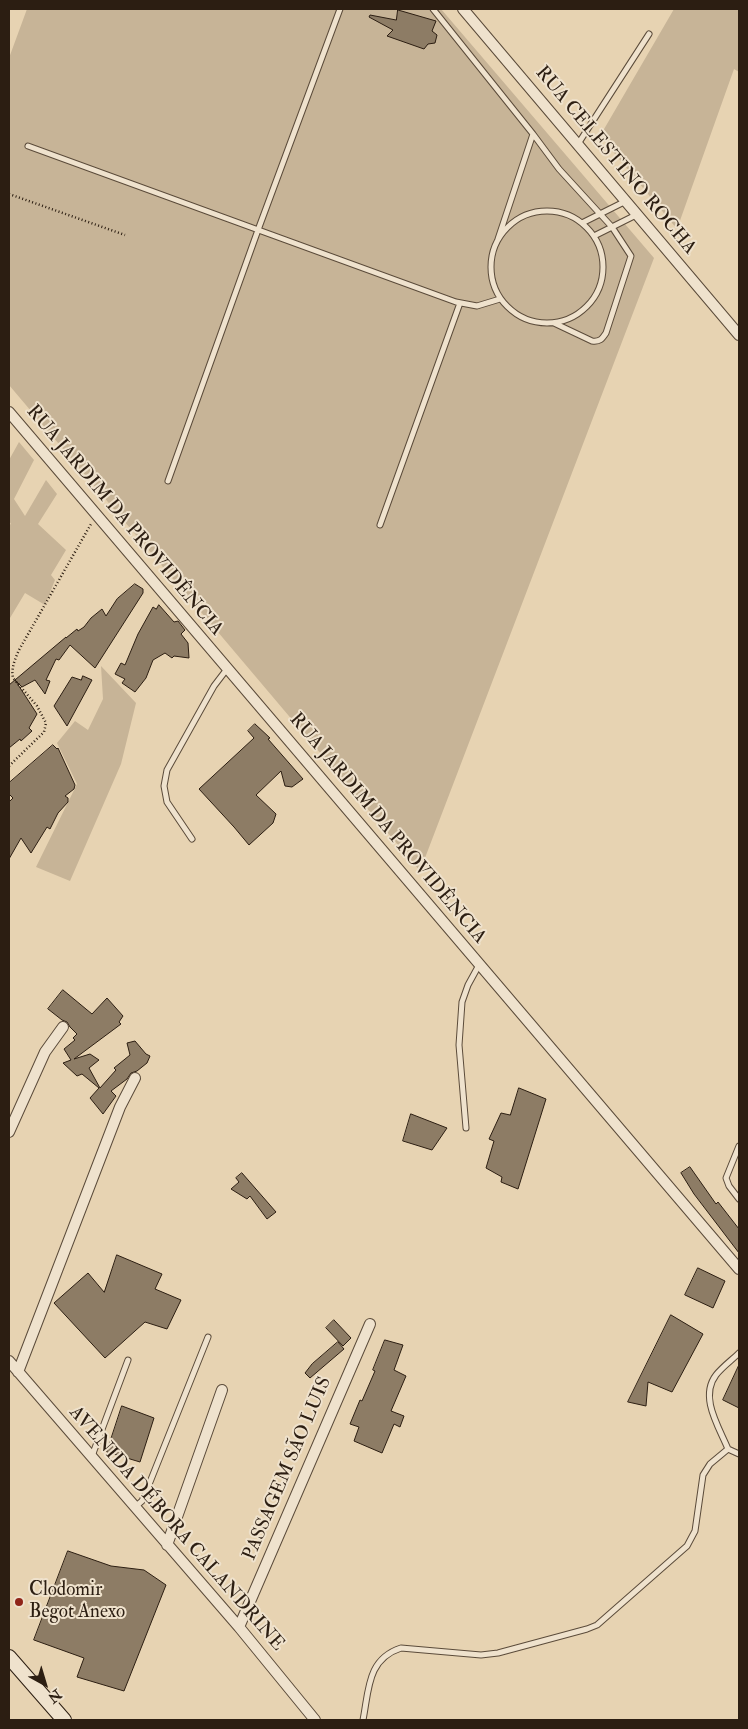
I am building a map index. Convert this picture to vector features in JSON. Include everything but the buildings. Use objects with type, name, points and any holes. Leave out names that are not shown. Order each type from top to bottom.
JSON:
[{"type":"street","name":"RUA CELESTINO ROCHA","points":[[463,9],[739,335]]},
{"type":"street","name":"RUA JARDIM DA PROVIDÊNCIA","points":[[9,412],[739,1269]]},
{"type":"street","points":[[9,1132],[45,1052],[63,1027]]},
{"type":"street","points":[[18,1372],[120,1107],[135,1078]]},
{"type":"street","name":"PASSAGEM SÃO LUIS","points":[[239,1627],[370,1324]]},
{"type":"street","name":"AVENIDA DÉBORA CALANDRINE","points":[[9,1361],[239,1627],[315,1720]]},
{"type":"street","points":[[167,1545],[222,1390]]},
{"type":"street","points":[[9,1657],[64,1720]]},
{"type":"lane","points":[[168,480],[340,9]]},
{"type":"lane","points":[[433,9],[560,169],[601,213],[630,256],[629,264],[602,339],[592,342],[554,323]]},
{"type":"lane","points":[[578,144],[649,34]]},
{"type":"lane","points":[[498,239],[504,230],[520,217],[540,211],[561,212],[582,223],[594,236],[601,250],[603,276],[598,291],[590,304],[574,317],[554,323],[533,322],[523,318],[510,310],[494,289],[490,269],[494,248],[532,134]]},
{"type":"lane","points":[[28,146],[460,303],[477,306],[500,299]]},
{"type":"lane","points":[[582,223],[626,201]]},
{"type":"lane","points":[[594,236],[637,214]]},
{"type":"lane","points":[[380,526],[460,303]]},
{"type":"lane","points":[[192,839],[167,802],[164,786],[167,770],[214,686],[227,669]]},
{"type":"lane","points":[[466,1128],[459,1046],[462,1002],[468,985],[479,965]]},
{"type":"lane","points":[[739,1146],[726,1178],[729,1186],[739,1199]]},
{"type":"lane","points":[[135,1508],[142,1501],[146,1492],[208,1337]]},
{"type":"lane","points":[[739,1353],[715,1375],[709,1391],[710,1406],[728,1449],[739,1454]]},
{"type":"lane","points":[[91,1456],[128,1360]]},
{"type":"lane","points":[[363,1720],[372,1671],[383,1657],[392,1650],[401,1648],[481,1656],[597,1625],[687,1546],[695,1531],[703,1475],[710,1464],[728,1449]]},
{"type":"path","points":[[9,194],[125,235]]},
{"type":"path","points":[[9,766],[44,732],[46,723],[37,706],[13,678],[12,672],[19,650],[97,514]]},
{"type":"shaded area","points":[[27,9],[441,9],[654,258],[420,871],[9,385],[9,58]]},
{"type":"shaded area","points":[[674,9],[739,9],[739,72],[734,69],[677,229],[600,136]]},
{"type":"shaded area","points":[[19,442],[34,460],[14,499],[25,516],[46,480],[57,494],[38,524],[66,550],[51,575],[55,580],[45,605],[25,593],[10,618],[9,525],[11,524],[9,521],[9,460]]},
{"type":"shaded area","points":[[101,666],[136,703],[121,764],[70,881],[36,867],[77,784],[57,743],[75,721],[88,730],[103,699]]},
{"type":"place","name":"Clodomir Begot Anexo","points":[[19,1602]]}]
